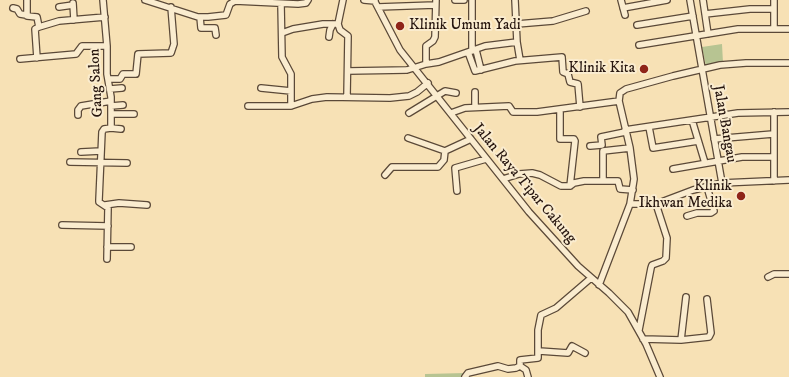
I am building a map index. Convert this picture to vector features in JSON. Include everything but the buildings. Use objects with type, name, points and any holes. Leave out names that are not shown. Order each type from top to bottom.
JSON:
[{"type":"street","points":[[26,15],[27,0]]},
{"type":"street","name":"Gang Salon","points":[[103,0],[111,103],[111,128],[102,131],[99,200],[101,204],[108,208],[107,259]]},
{"type":"street","points":[[146,0],[200,17],[226,15],[230,4],[235,1],[264,1],[281,4],[301,4],[307,3],[308,0]]},
{"type":"street","points":[[329,37],[330,30],[335,24],[343,0],[336,0]]},
{"type":"street","points":[[364,0],[376,3],[436,3],[435,37],[433,41],[426,46],[426,64]]},
{"type":"street","points":[[455,0],[464,0]]},
{"type":"street","points":[[472,0],[472,51],[481,70],[520,60],[562,57],[563,72],[569,74],[570,82],[578,84],[580,107]]},
{"type":"street","points":[[516,0],[520,60]]},
{"type":"street","points":[[621,0],[625,15]]},
{"type":"street","points":[[623,8],[667,0]]},
{"type":"street","name":"Jalan Bangau","points":[[690,0],[709,117],[719,161],[722,183]]},
{"type":"street","points":[[703,0],[708,34]]},
{"type":"street","points":[[774,0],[774,29]]},
{"type":"street","name":"Jalan Raya Tipar Cakung","points":[[376,3],[391,35],[414,68],[428,83],[486,159],[544,229],[591,278],[628,312],[644,339],[651,362],[660,377]]},
{"type":"street","points":[[59,7],[73,4],[74,20]]},
{"type":"street","points":[[281,4],[282,58],[291,74],[291,106]]},
{"type":"street","points":[[108,79],[120,79],[123,74],[136,74],[138,54],[170,53],[174,44],[171,7]]},
{"type":"street","points":[[12,8],[17,9],[20,14],[28,17],[37,17],[39,27]]},
{"type":"street","points":[[705,14],[744,9],[774,9]]},
{"type":"street","points":[[517,24],[553,21],[586,11]]},
{"type":"street","points":[[637,25],[693,16]]},
{"type":"street","points":[[37,58],[35,29],[59,22],[105,17]]},
{"type":"street","points":[[200,17],[200,27],[215,28],[216,35]]},
{"type":"street","points":[[282,33],[293,29],[335,24]]},
{"type":"street","points":[[335,24],[348,36],[347,96]]},
{"type":"street","points":[[639,45],[738,29],[789,29]]},
{"type":"street","points":[[348,71],[402,71],[439,62],[485,46],[518,42]]},
{"type":"street","points":[[20,59],[76,54],[82,46],[107,46]]},
{"type":"street","points":[[600,285],[630,204],[633,190],[634,174],[630,148],[619,101],[620,93],[626,89],[702,69],[746,63],[789,63]]},
{"type":"street","points":[[248,106],[291,106],[318,98],[347,96],[390,98],[409,96],[417,92],[428,83]]},
{"type":"street","points":[[110,89],[122,88]]},
{"type":"street","points":[[261,88],[291,91]]},
{"type":"street","points":[[409,113],[447,90],[456,93]]},
{"type":"street","points":[[474,107],[475,92]]},
{"type":"street","points":[[451,113],[462,108],[509,106],[512,112],[525,113],[560,110],[619,101]]},
{"type":"street","points":[[78,115],[78,110],[81,106],[111,103],[123,106]]},
{"type":"street","points":[[560,110],[560,139],[574,139],[575,141],[570,186]]},
{"type":"street","points":[[590,146],[602,145],[602,137],[625,131],[749,112],[789,112]]},
{"type":"street","points":[[774,112],[774,181]]},
{"type":"street","points":[[111,114],[134,114]]},
{"type":"street","points":[[692,120],[705,163]]},
{"type":"street","points":[[649,127],[652,147],[654,148],[698,141]]},
{"type":"street","points":[[111,128],[122,129]]},
{"type":"street","points":[[714,139],[773,134]]},
{"type":"street","points":[[408,138],[445,151],[471,139]]},
{"type":"street","points":[[603,181],[603,152],[630,148]]},
{"type":"street","points":[[81,152],[101,151]]},
{"type":"street","points":[[385,174],[392,167],[438,167],[444,160],[445,151]]},
{"type":"street","points":[[673,169],[742,158],[774,157]]},
{"type":"street","points":[[457,191],[455,168],[486,159]]},
{"type":"street","points":[[70,162],[127,163]]},
{"type":"street","points":[[503,179],[519,174],[532,173],[540,175],[561,186],[570,186],[579,182],[618,181],[620,182],[620,189],[633,190]]},
{"type":"street","points":[[630,204],[656,204],[683,194],[722,183],[789,180]]},
{"type":"street","points":[[687,216],[697,213],[710,213],[714,211],[707,187]]},
{"type":"street","points":[[105,205],[119,203],[147,205]]},
{"type":"street","points":[[639,330],[652,265],[664,261],[666,258],[667,238],[656,204]]},
{"type":"street","points":[[62,225],[108,226]]},
{"type":"street","points":[[107,247],[131,247]]},
{"type":"street","points":[[768,277],[774,274],[789,274]]},
{"type":"street","points":[[520,366],[520,360],[538,358],[538,330],[541,315],[556,308],[591,278]]},
{"type":"street","points":[[682,340],[686,297]]},
{"type":"street","points":[[644,339],[705,339],[710,335],[707,299]]},
{"type":"street","points":[[539,351],[568,354],[572,346],[585,353]]},
{"type":"street","points":[[464,377],[468,373],[498,366],[510,369],[520,366]]},
{"type":"street","points":[[520,366],[526,370],[528,377]]},
{"type":"green space","points":[[722,44],[723,63],[706,66],[702,47]]},
{"type":"green space","points":[[466,373],[463,377],[425,377],[425,374]]},
{"type":"place","name":"Klinik Umum Yadi","points":[[400,26]]},
{"type":"place","name":"Klinik Kita","points":[[644,69]]},
{"type":"place","name":"Klinik Ikhwan Medika","points":[[741,196]]}]
